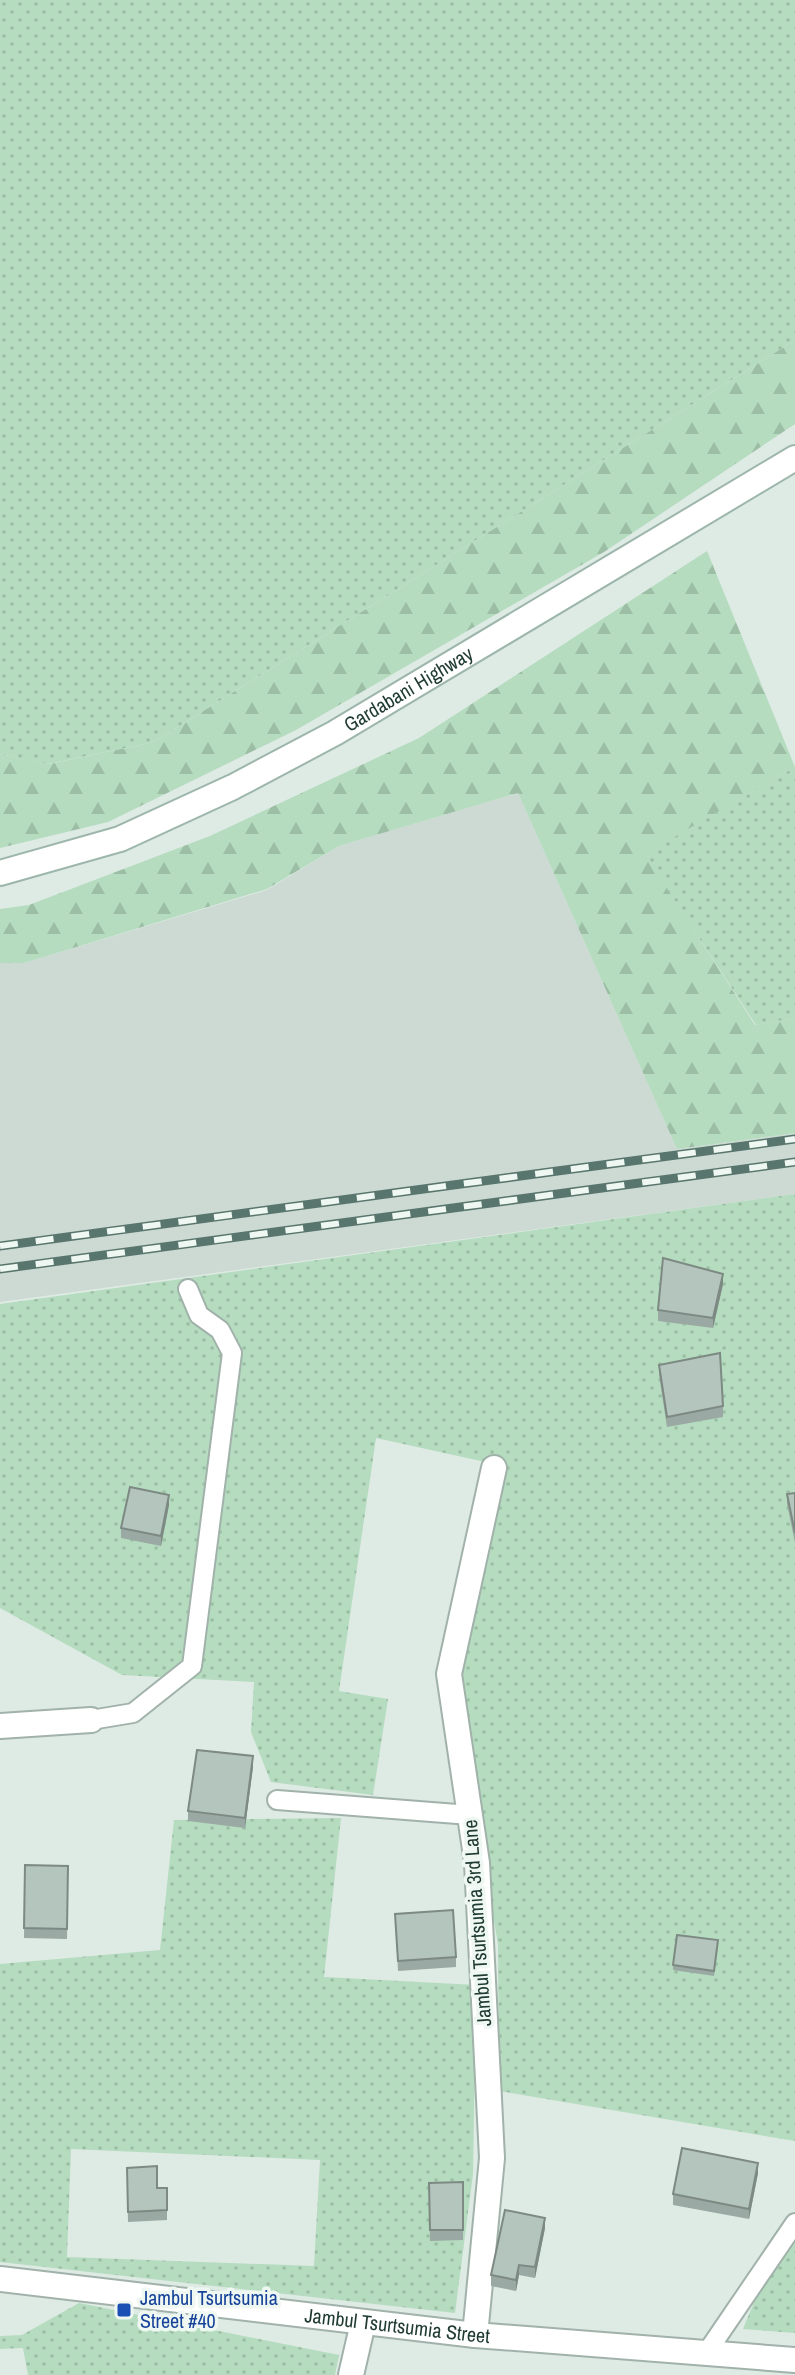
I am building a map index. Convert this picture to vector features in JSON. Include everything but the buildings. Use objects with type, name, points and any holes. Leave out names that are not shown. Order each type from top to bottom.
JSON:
[{"type":"street","name":"Gardabani Highway","points":[[0,873],[120,839],[233,787],[335,733],[795,458]]},
{"type":"street","name":"Jambul Tsurtsumia 3rd Lane","points":[[475,2335],[492,2158],[477,1863],[449,1674],[494,1468]]},
{"type":"street","points":[[0,1726],[91,1720]]},
{"type":"street","name":"Jambul Tsurtsumia Street","points":[[0,2279],[475,2335],[795,2360]]},
{"type":"street","points":[[351,2375],[363,2323]]},
{"type":"lane","points":[[91,1720],[133,1713],[192,1666],[232,1353],[220,1330],[199,1315],[188,1289]]},
{"type":"lane","points":[[277,1800],[470,1815]]},
{"type":"lane","points":[[707,2352],[795,2223]]},
{"type":"shaded area","points":[[518,793],[677,1149],[795,1133],[795,1194],[0,1302],[0,963],[24,963],[267,890],[339,846]]},
{"type":"green space","points":[[0,0],[795,0],[795,340],[154,742],[48,764],[0,754]]},
{"type":"green space","points":[[795,340],[795,424],[604,552],[296,730],[108,822],[0,848],[0,754],[49,764],[154,742]]},
{"type":"green space","points":[[707,551],[795,767],[645,854],[755,1025],[795,1018],[795,1133],[677,1149],[518,793],[339,846],[267,889],[24,963],[0,963],[0,909],[29,905],[210,836],[419,738]]},
{"type":"green space","points":[[795,767],[795,1018],[756,1025],[644,854]]},
{"type":"green space","points":[[795,1194],[795,2141],[499,2091],[498,1944],[477,1822],[460,1676],[504,1466],[376,1438],[339,1691],[388,1699],[373,1795],[271,1782],[251,1732],[254,1682],[122,1675],[0,1608],[0,1304]]},
{"type":"green space","points":[[341,1818],[324,1977],[476,1985],[473,2174],[455,2313],[0,2262],[0,1964],[160,1950],[174,1820]],"holes":[[[71,2149],[320,2160],[314,2266],[67,2257]]]},
{"type":"green space","points":[[795,2242],[795,2333],[743,2329],[760,2288]]},
{"type":"green space","points":[[79,2303],[339,2355],[335,2375],[28,2375],[23,2348],[0,2349],[0,2336],[22,2335]]},
{"type":"railway","points":[[0,1246],[795,1139]]},
{"type":"railway","points":[[0,1269],[795,1162]]},
{"type":"place","name":"Jambul Tsurtsumia Street #40","points":[[124,2310]]}]
